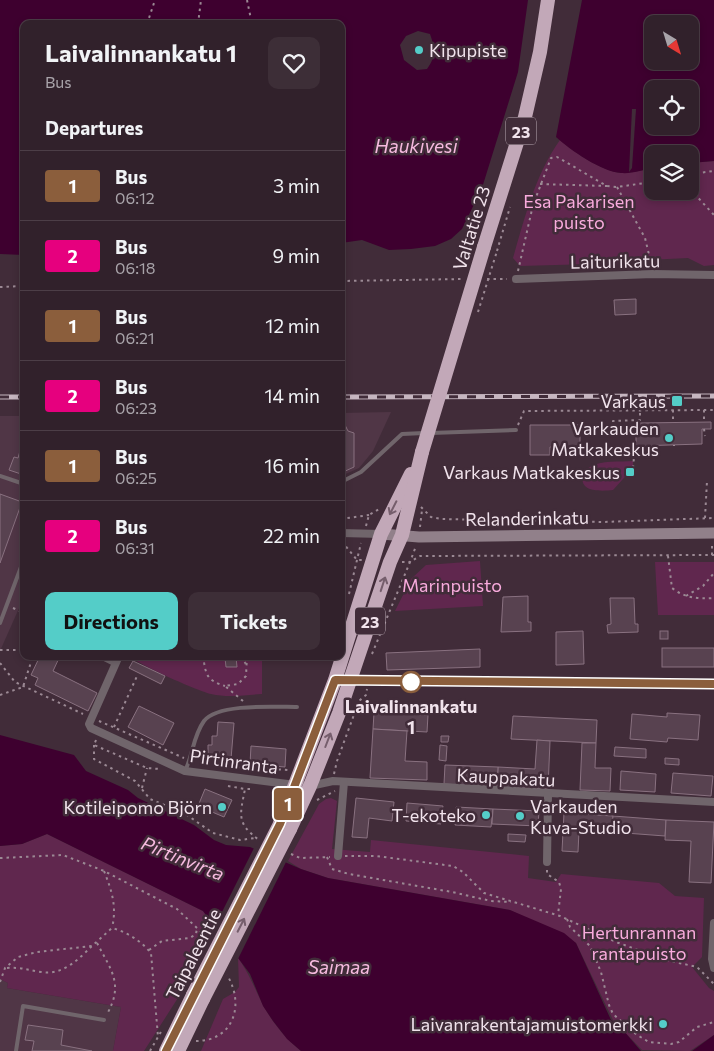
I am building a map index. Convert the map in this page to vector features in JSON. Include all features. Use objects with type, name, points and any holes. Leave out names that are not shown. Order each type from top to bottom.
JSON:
[{"type":"highway","name":"Valtatie 23","points":[[402,535],[421,456],[484,247],[526,117],[540,52],[547,4]]},
{"type":"highway","name":"Valtatie 23","points":[[380,534],[421,456]]},
{"type":"highway","name":"23","points":[[345,648],[380,534]]},
{"type":"highway","name":"23","points":[[351,680],[390,562],[402,535]]},
{"type":"highway","name":"23","points":[[335,680],[341,660]]},
{"type":"highway","name":"Taipaleentie","points":[[285,827],[296,785],[335,680]]},
{"type":"highway","name":"Taipaleentie","points":[[166,1051],[198,997],[285,827],[310,786],[351,680]]},
{"type":"highway","name":"Taipaleentie","points":[[178,1051],[198,997]]},
{"type":"main road","name":"Relanderinkatu","points":[[380,534],[418,537],[714,533]]},
{"type":"street","name":"Laiturikatu","points":[[516,278],[653,274],[714,275]]},
{"type":"street","name":"Relanderinkatu","points":[[345,533],[380,534]]},
{"type":"street","points":[[90,721],[118,660]]},
{"type":"street","points":[[335,680],[714,684]]},
{"type":"street","name":"Pirtinranta","points":[[90,721],[100,733],[186,771],[296,785]]},
{"type":"street","name":"Kauppakatu","points":[[296,785],[310,786],[333,781],[548,795],[714,802]]},
{"type":"street","points":[[340,856],[344,782]]},
{"type":"street","points":[[546,862],[548,795]]},
{"type":"street","points":[[714,923],[712,959],[714,968]]},
{"type":"lane","points":[[345,480],[361,472],[402,434],[516,430]]},
{"type":"lane","points":[[0,476],[20,483]]},
{"type":"lane","points":[[0,623],[20,569]]},
{"type":"lane","points":[[106,660],[116,665]]},
{"type":"lane","points":[[186,771],[198,733],[205,720],[212,714],[250,708],[297,707]]},
{"type":"lane","points":[[16,1051],[23,1006],[104,1020]]},
{"type":"path","points":[[148,20],[155,0]]},
{"type":"path","points":[[198,20],[201,0]]},
{"type":"path","points":[[247,0],[251,20]]},
{"type":"path","points":[[486,279],[516,278],[533,205],[551,158],[557,157],[607,186]]},
{"type":"path","points":[[699,171],[714,172]]},
{"type":"path","points":[[540,184],[617,187],[644,183]]},
{"type":"path","points":[[617,187],[645,238],[653,274]]},
{"type":"path","points":[[699,199],[714,215]]},
{"type":"path","points":[[345,281],[468,279]]},
{"type":"path","points":[[0,287],[20,286]]},
{"type":"path","points":[[673,422],[675,398]]},
{"type":"path","points":[[635,425],[613,426],[613,421],[640,420],[640,410]]},
{"type":"path","points":[[704,410],[704,422]]},
{"type":"path","points":[[516,430],[524,411],[714,410]]},
{"type":"path","points":[[704,429],[705,436]]},
{"type":"path","points":[[633,468],[635,446]]},
{"type":"path","points":[[705,518],[707,481]]},
{"type":"path","points":[[420,504],[431,517],[441,519],[603,522],[714,518]]},
{"type":"path","points":[[345,518],[369,515]]},
{"type":"path","points":[[345,545],[357,560]]},
{"type":"path","points":[[668,555],[672,588],[686,596],[699,599],[714,598]]},
{"type":"path","points":[[371,656],[410,562],[420,556],[714,555]]},
{"type":"path","points":[[686,596],[703,586],[714,573]]},
{"type":"path","points":[[6,606],[20,611]]},
{"type":"path","points":[[0,650],[20,650]]},
{"type":"path","points":[[23,687],[33,660]]},
{"type":"path","points":[[204,660],[206,674],[212,682],[225,686],[250,708]]},
{"type":"path","points":[[244,660],[247,667]]},
{"type":"path","points":[[225,686],[238,684],[246,676],[247,660]]},
{"type":"path","points":[[0,663],[15,682],[23,687],[90,721],[114,727],[190,761]]},
{"type":"path","points":[[114,727],[137,676]]},
{"type":"path","points":[[333,781],[337,761],[359,701],[366,695],[369,681]]},
{"type":"path","points":[[0,695],[23,687]]},
{"type":"path","points":[[94,745],[94,759],[135,781],[150,799],[184,814],[213,833],[240,840],[256,838]]},
{"type":"path","points":[[218,766],[292,770]]},
{"type":"path","points":[[142,789],[147,768]]},
{"type":"path","points":[[313,805],[318,799],[332,791],[343,792]]},
{"type":"path","points":[[0,858],[63,855],[104,871],[177,909],[197,928],[209,946]]},
{"type":"path","points":[[340,856],[376,856],[452,866],[463,872],[484,893],[558,915],[624,945],[666,960],[697,967],[714,984]]},
{"type":"path","points":[[326,857],[332,869],[349,874],[452,892],[491,901],[513,902]]},
{"type":"path","points":[[546,862],[547,874],[559,882],[561,889],[558,915]]},
{"type":"path","points":[[5,968],[20,967],[44,973],[59,970],[72,965],[97,943],[112,928],[116,914],[113,895],[104,871]]},
{"type":"path","points":[[568,919],[570,927],[590,946],[601,972],[613,1014],[627,1023],[637,1035],[649,1042],[671,1044],[679,1042],[697,1027],[714,1022]]},
{"type":"path","points":[[112,928],[130,936],[149,950],[153,960],[158,1036]]},
{"type":"path","points":[[149,950],[162,941],[190,938],[196,934],[197,928]]},
{"type":"path","points":[[97,943],[106,958],[116,985],[114,1002],[104,1020]]},
{"type":"path","points":[[0,982],[5,968],[26,953],[92,946]]},
{"type":"path","points":[[196,1041],[214,1038],[221,1034],[234,1016],[237,1000],[234,986],[224,970]]},
{"type":"shaded area","points":[[391,412],[373,451],[359,468],[345,474],[345,413]]},
{"type":"shaded area","points":[[0,416],[20,416],[20,606],[0,651]]},
{"type":"shaded area","points":[[0,979],[8,983],[7,988],[121,1007],[113,1051],[0,1051]]},
{"type":"green space","name":"Esa Pakarisen puisto","points":[[560,140],[589,161],[614,172],[621,173],[644,169],[644,200],[699,200],[699,162],[714,161],[714,265],[704,266],[688,258],[627,261],[627,263],[520,266],[513,258],[537,182],[551,153]]},
{"type":"green space","points":[[633,461],[633,468],[613,490],[593,490],[585,486],[583,482],[583,476],[586,471],[594,465],[605,462]]},
{"type":"green space","name":"Marinpuisto","points":[[480,561],[483,606],[395,611],[411,579],[426,565]]},
{"type":"green space","points":[[655,562],[714,562],[714,615],[658,615]]},
{"type":"green space","points":[[135,660],[262,660],[262,694],[230,696],[211,694]]},
{"type":"green space","name":"Hertunrannan rantapuisto","points":[[331,798],[337,801],[332,849],[370,852],[371,840],[529,856],[528,878],[556,882],[561,874],[659,883],[675,896],[704,898],[702,957],[692,967],[709,988],[714,991],[714,1035],[690,1051],[642,1050],[613,1020],[576,943],[510,910],[328,878],[301,869],[288,861],[319,804]]},
{"type":"green space","points":[[47,834],[203,911],[214,927],[183,990],[144,1051],[113,1051],[121,1007],[7,988],[8,983],[0,979],[0,846],[22,844]]},
{"type":"green space","points":[[238,958],[274,1023],[301,1051],[201,1051],[223,999],[235,992],[239,987]]},
{"type":"water","name":"Haukivesi","points":[[0,0],[528,0],[518,72],[482,188],[462,229],[451,239],[435,246],[389,250],[362,240],[345,242],[345,20],[20,20],[20,255],[0,254]],"holes":[[[418,31],[430,34],[433,44],[433,56],[427,69],[417,70],[404,60],[400,45],[406,36]]]},
{"type":"water","points":[[582,0],[714,0],[714,161],[699,162],[699,145],[644,145],[644,170],[621,173],[596,165],[569,148],[556,137]]},
{"type":"water","name":"Saimaa","points":[[0,735],[74,755],[86,771],[128,790],[138,798],[194,825],[214,840],[226,845],[250,847],[301,869],[328,878],[510,910],[564,933],[576,943],[611,1020],[623,1030],[641,1051],[301,1051],[287,1039],[273,1021],[263,1006],[250,974],[203,911],[47,834],[22,844],[0,846]]},
{"type":"water","points":[[714,1035],[714,1051],[692,1051]]},
{"type":"pier","points":[[632,109],[636,109],[632,168],[629,172]]},
{"type":"pier","points":[[255,846],[287,860],[237,961],[213,930]]},
{"type":"building","points":[[636,299],[636,314],[615,315],[614,300]]},
{"type":"building","name":"Varkauden Matkakeskus","points":[[711,422],[711,429],[702,429],[702,444],[636,446],[636,427],[640,427],[640,423]]},
{"type":"building","points":[[345,425],[348,431],[354,433],[354,467],[345,471]]},
{"type":"building","points":[[530,425],[580,425],[580,447],[550,447],[550,455],[530,455]]},
{"type":"building","points":[[20,451],[20,474],[9,470],[14,457],[18,458]]},
{"type":"building","points":[[0,494],[20,501],[20,508],[0,563]]},
{"type":"building","points":[[528,596],[528,622],[531,622],[531,631],[501,632],[503,597]]},
{"type":"building","points":[[610,598],[634,598],[635,624],[638,624],[638,632],[608,633],[607,625],[611,624]]},
{"type":"building","points":[[583,631],[584,664],[556,665],[556,632]]},
{"type":"building","points":[[660,631],[668,631],[668,639],[660,639]]},
{"type":"building","points":[[662,648],[714,648],[714,667],[662,667]]},
{"type":"building","points":[[480,649],[480,667],[387,670],[386,653]]},
{"type":"building","points":[[38,660],[58,660],[53,671],[97,693],[88,711],[35,685],[38,678],[31,675]]},
{"type":"building","points":[[225,660],[236,660],[237,667],[226,667]]},
{"type":"building","points":[[133,661],[165,676],[161,684],[129,668]]},
{"type":"building","points":[[139,706],[174,723],[163,745],[128,727]]},
{"type":"building","points":[[374,713],[428,715],[427,732],[373,729]]},
{"type":"building","points":[[667,713],[700,715],[698,740],[668,738],[667,742],[630,739],[632,714],[667,717]]},
{"type":"building","points":[[513,716],[597,720],[596,743],[511,739]]},
{"type":"building","points":[[218,722],[234,723],[231,759],[208,758],[208,745],[212,745],[212,736],[217,736]]},
{"type":"building","points":[[373,729],[407,731],[405,761],[427,762],[427,780],[370,778]]},
{"type":"building","points":[[441,736],[449,736],[448,742],[441,742]]},
{"type":"building","points":[[537,740],[550,741],[548,789],[497,787],[498,767],[535,769]]},
{"type":"building","points":[[582,743],[596,743],[595,768],[611,768],[610,791],[580,790]]},
{"type":"building","points":[[440,745],[447,746],[446,761],[439,760]]},
{"type":"building","points":[[251,746],[286,749],[285,767],[250,764]]},
{"type":"building","points":[[615,747],[646,749],[646,758],[614,756]]},
{"type":"building","points":[[665,758],[679,759],[679,765],[665,764]]},
{"type":"building","points":[[445,765],[498,767],[497,787],[444,784]]},
{"type":"building","points":[[621,771],[656,774],[655,792],[620,790]]},
{"type":"building","points":[[673,773],[713,776],[711,796],[671,793]]},
{"type":"building","points":[[205,789],[232,800],[224,817],[198,806]]},
{"type":"building","points":[[356,798],[394,802],[392,821],[369,818],[367,838],[352,837]]},
{"type":"building","points":[[407,803],[443,806],[441,824],[406,821]]},
{"type":"building","points":[[456,807],[493,809],[491,827],[455,825]]},
{"type":"building","points":[[493,809],[539,811],[538,826],[492,824]]},
{"type":"building","points":[[564,813],[613,816],[612,832],[579,831],[578,852],[562,851]]},
{"type":"building","points":[[613,816],[666,820],[665,836],[612,832]]},
{"type":"building","points":[[666,820],[714,822],[711,883],[689,882],[691,841],[665,840]]},
{"type":"building","points":[[508,834],[526,835],[525,842],[508,841]]},
{"type":"building","points":[[28,1025],[63,1030],[61,1045],[92,1051],[32,1051],[34,1041],[25,1040]]},
{"type":"railway","points":[[345,397],[714,396]]},
{"type":"railway","points":[[0,397],[20,397]]},
{"type":"bus line","name":"1","points":[[166,1051],[280,824],[335,680],[714,684]]},
{"type":"place","name":"Kipupiste","points":[[419,50]]},
{"type":"place","name":"Varkaus","points":[[677,401]]},
{"type":"place","name":"Varkauden Matkakeskus","points":[[669,438]]},
{"type":"place","name":"Varkaus Matkakeskus","points":[[630,472]]},
{"type":"place","name":"Laivalinnankatu 1","points":[[411,682]]},
{"type":"place","name":"Kotileipomo Björn","points":[[222,807]]},
{"type":"place","name":"T-ekoteko","points":[[486,815]]},
{"type":"place","name":"Varkauden Kuva-Studio","points":[[520,816]]},
{"type":"place","name":"Laivanrakentajamuistomerkki","points":[[663,1024]]},
{"type":"water label","name":"Pirtinvirta","points":[[183,858]]}]
